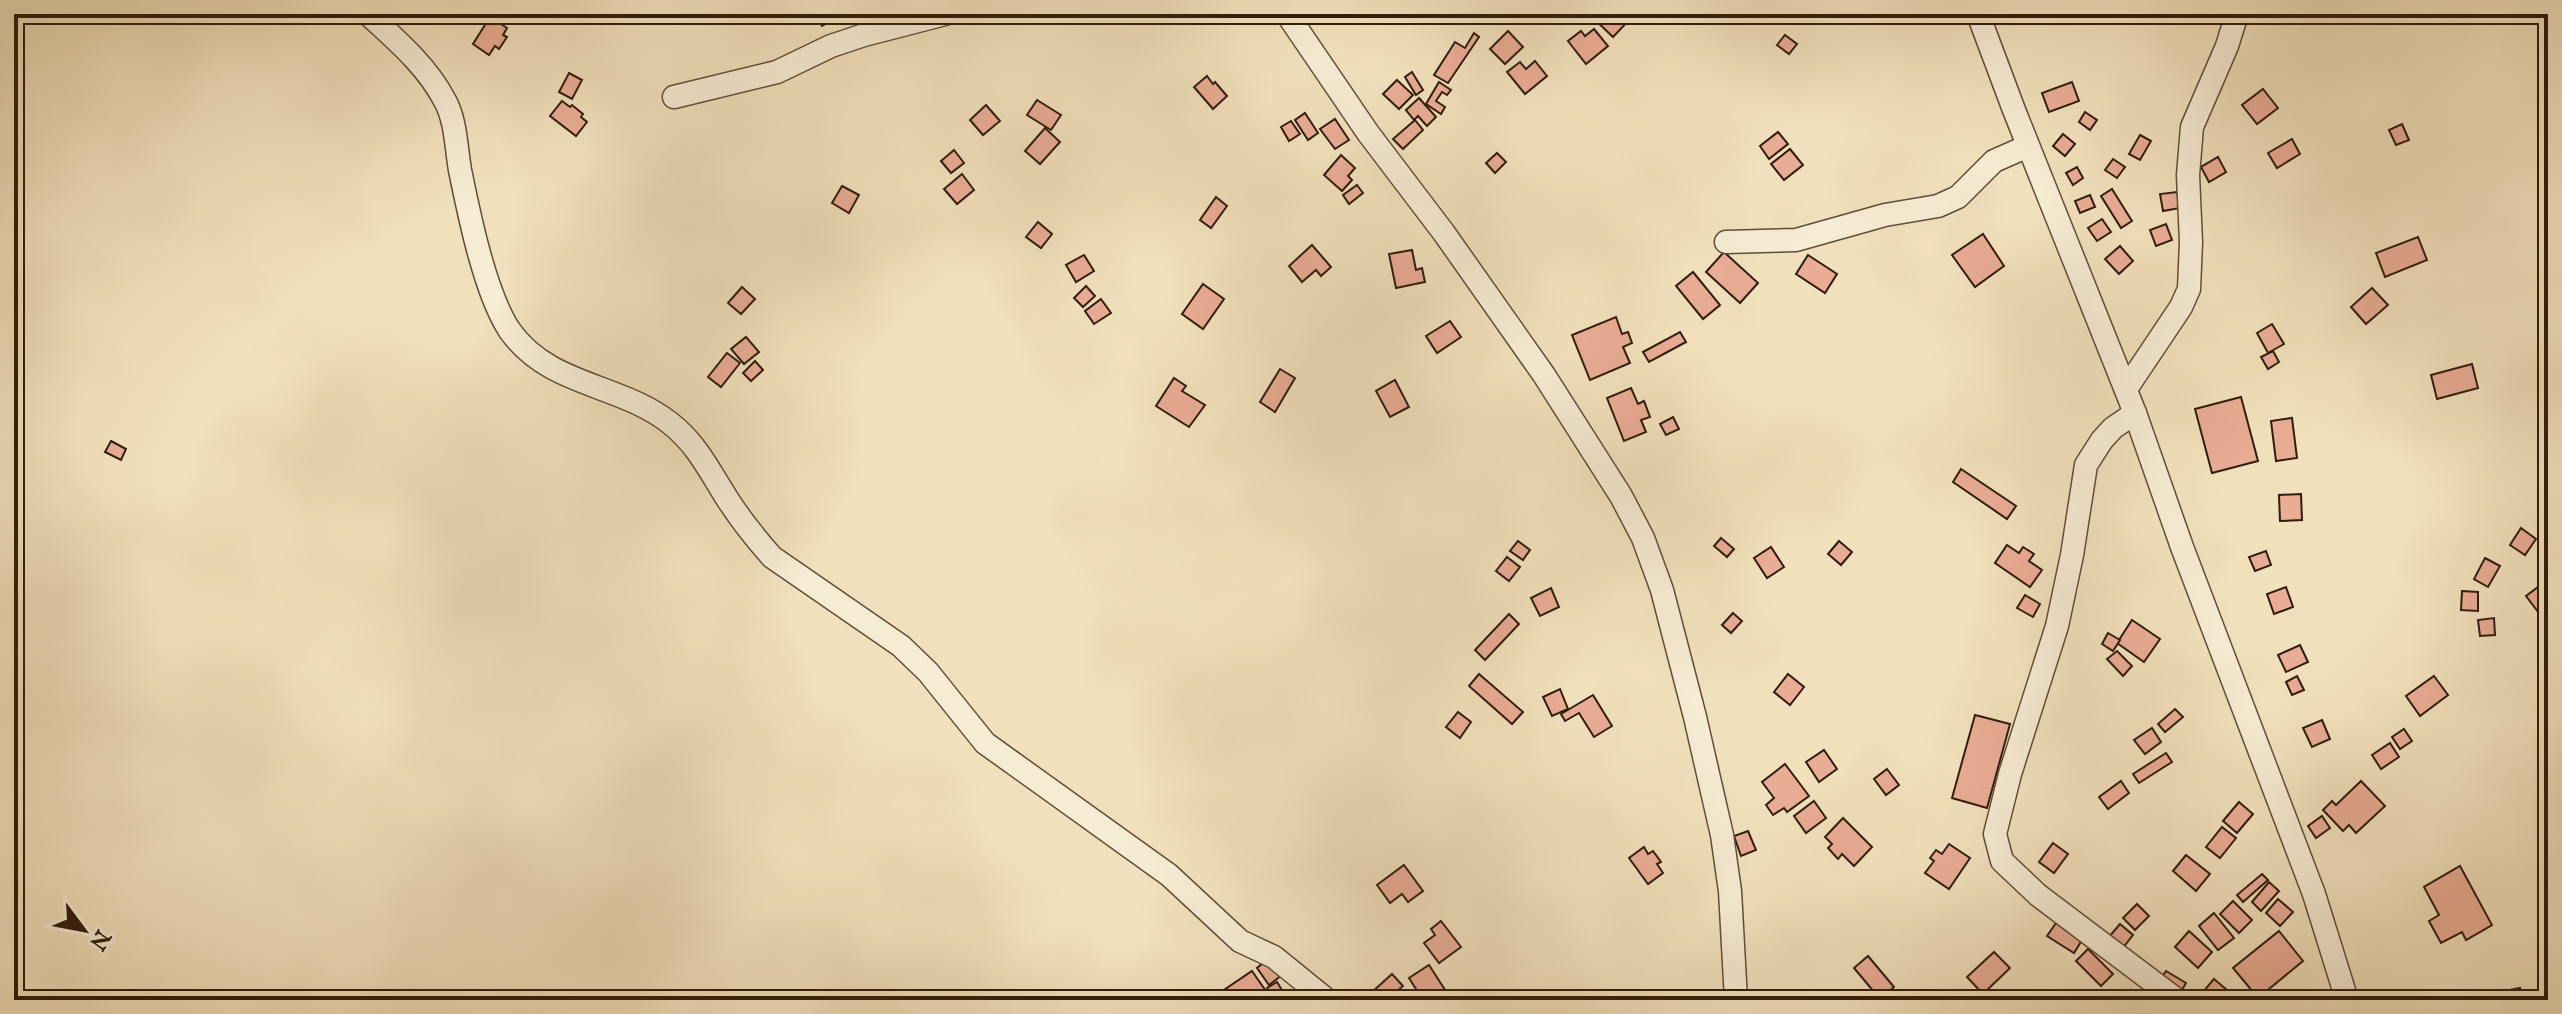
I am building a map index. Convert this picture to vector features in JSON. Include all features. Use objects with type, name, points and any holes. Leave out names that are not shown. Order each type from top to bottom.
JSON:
[{"type":"street","points":[[368,14],[428,74],[446,102],[466,199],[489,285],[498,312],[525,348],[559,373],[634,401],[673,425],[698,449],[727,499],[772,557],[856,612],[901,646],[928,672],[985,743],[1160,868],[1191,893],[1240,941],[1274,957],[1327,1000]]},
{"type":"street","points":[[674,97],[777,72],[831,46],[945,14]]},
{"type":"street","points":[[1287,14],[1368,133],[1544,375],[1621,496],[1643,538],[1662,590],[1722,835],[1730,891],[1736,1000]]},
{"type":"street","points":[[1978,14],[2135,413],[2182,547],[2314,894],[2347,1000]]},
{"type":"street","points":[[2126,389],[2181,307],[2189,289],[2188,175],[2192,127],[2227,46],[2237,14]]},
{"type":"street","points":[[1726,242],[1796,240],[1885,215],[1946,204],[1958,197],[1994,161],[2028,146]]},
{"type":"street","points":[[2135,413],[2113,428],[2086,465],[2057,626],[2010,774],[1995,834],[2002,861],[2038,895],[2177,1000]]},
{"type":"building","points":[[815,14],[843,14],[822,26]]},
{"type":"building","points":[[1589,14],[1627,14],[1631,18],[1613,37]]},
{"type":"building","points":[[490,17],[507,28],[503,35],[507,37],[499,49],[495,46],[489,55],[473,44]]},
{"type":"building","points":[[1594,29],[1608,46],[1586,64],[1568,41],[1581,31],[1585,36]]},
{"type":"building","points":[[1508,31],[1523,47],[1505,64],[1490,49]]},
{"type":"building","points":[[1474,33],[1479,37],[1448,83],[1434,75],[1455,42],[1465,48]]},
{"type":"building","points":[[1785,35],[1797,44],[1789,54],[1777,45]]},
{"type":"building","points":[[1535,61],[1547,76],[1525,94],[1507,72],[1520,62],[1526,69]]},
{"type":"building","points":[[1412,72],[1423,90],[1416,95],[1405,77]]},
{"type":"building","points":[[569,73],[582,80],[572,99],[559,92]]},
{"type":"building","points":[[1207,76],[1227,96],[1213,109],[1194,87]]},
{"type":"building","points":[[1397,80],[1413,95],[1399,109],[1383,94]]},
{"type":"building","points":[[1439,82],[1451,90],[1447,95],[1442,92],[1436,101],[1445,107],[1441,114],[1426,104]]},
{"type":"building","points":[[2072,82],[2079,101],[2049,112],[2042,93]]},
{"type":"building","points":[[2263,89],[2278,108],[2257,124],[2242,105]]},
{"type":"building","points":[[1419,98],[1436,117],[1427,126],[1418,116],[1414,120],[1406,110]]},
{"type":"building","points":[[1037,100],[1061,115],[1051,130],[1027,115]]},
{"type":"building","points":[[562,101],[583,114],[581,117],[587,122],[576,136],[550,116]]},
{"type":"building","points":[[986,105],[1000,121],[983,135],[970,120]]},
{"type":"building","points":[[2085,112],[2097,120],[2090,130],[2079,122]]},
{"type":"building","points":[[1305,113],[1318,133],[1308,140],[1295,120]]},
{"type":"building","points":[[1335,119],[1349,140],[1335,149],[1320,129]]},
{"type":"building","points":[[1415,120],[1423,130],[1403,149],[1393,139]]},
{"type":"building","points":[[1291,121],[1300,134],[1289,141],[1281,127]]},
{"type":"building","points":[[2402,124],[2409,140],[2396,145],[2389,130]]},
{"type":"building","points":[[1045,128],[1060,142],[1040,164],[1025,151]]},
{"type":"building","points":[[1778,132],[1788,144],[1769,159],[1760,146]]},
{"type":"building","points":[[2063,134],[2075,144],[2065,156],[2053,146]]},
{"type":"building","points":[[2140,135],[2151,141],[2140,160],[2129,154]]},
{"type":"building","points":[[2292,139],[2300,154],[2277,168],[2268,153]]},
{"type":"building","points":[[1790,149],[1803,165],[1784,180],[1771,164]]},
{"type":"building","points":[[954,150],[964,163],[951,173],[941,161]]},
{"type":"building","points":[[1497,153],[1506,162],[1495,173],[1486,163]]},
{"type":"building","points":[[1341,155],[1355,168],[1348,176],[1352,180],[1342,191],[1324,175]]},
{"type":"building","points":[[2218,157],[2226,172],[2209,182],[2201,167]]},
{"type":"building","points":[[2113,159],[2125,167],[2117,178],[2105,170]]},
{"type":"building","points":[[2077,167],[2083,178],[2073,185],[2066,173]]},
{"type":"building","points":[[962,174],[974,190],[957,204],[944,189]]},
{"type":"building","points":[[1357,185],[1363,193],[1349,204],[1343,195]]},
{"type":"building","points":[[842,186],[859,195],[849,213],[832,203]]},
{"type":"building","points":[[2112,189],[2132,221],[2121,228],[2101,196]]},
{"type":"building","points":[[2177,192],[2180,208],[2163,211],[2160,194]]},
{"type":"building","points":[[2090,195],[2095,207],[2080,213],[2075,201]]},
{"type":"building","points":[[1216,197],[1227,206],[1211,228],[1200,220]]},
{"type":"building","points":[[2102,219],[2111,232],[2097,241],[2088,228]]},
{"type":"building","points":[[1038,222],[1052,234],[1041,248],[1026,237]]},
{"type":"building","points":[[2166,224],[2172,240],[2156,246],[2150,230]]},
{"type":"building","points":[[1983,234],[2004,266],[1975,287],[1952,255]]},
{"type":"building","points":[[2418,237],[2427,260],[2385,277],[2376,253]]},
{"type":"building","points":[[1312,245],[1331,267],[1321,276],[1316,270],[1302,282],[1289,266]]},
{"type":"building","points":[[2120,246],[2133,261],[2119,274],[2105,259]]},
{"type":"building","points":[[1412,250],[1416,270],[1422,268],[1425,282],[1396,288],[1389,254]]},
{"type":"building","points":[[1724,252],[1758,283],[1740,303],[1706,272]]},
{"type":"building","points":[[1084,255],[1094,271],[1076,282],[1066,265]]},
{"type":"building","points":[[1808,255],[1837,274],[1825,293],[1796,274]]},
{"type":"building","points":[[1693,272],[1720,305],[1703,319],[1676,286]]},
{"type":"building","points":[[1203,284],[1224,299],[1203,329],[1182,314]]},
{"type":"building","points":[[1086,286],[1095,296],[1083,307],[1074,298]]},
{"type":"building","points":[[742,287],[755,299],[741,314],[728,303]]},
{"type":"building","points":[[2372,288],[2388,305],[2366,324],[2351,307]]},
{"type":"building","points":[[1101,299],[1111,313],[1094,324],[1085,311]]},
{"type":"building","points":[[1616,317],[1622,334],[1628,332],[1632,343],[1623,347],[1630,363],[1590,380],[1572,335]]},
{"type":"building","points":[[1450,321],[1461,337],[1437,353],[1426,336]]},
{"type":"building","points":[[2272,324],[2284,344],[2268,353],[2257,333]]},
{"type":"building","points":[[1680,332],[1686,342],[1649,362],[1643,352]]},
{"type":"building","points":[[746,337],[759,352],[744,364],[731,349]]},
{"type":"building","points":[[2273,351],[2279,362],[2268,369],[2261,357]]},
{"type":"building","points":[[727,353],[740,363],[721,387],[708,377]]},
{"type":"building","points":[[755,361],[763,370],[751,381],[743,373]]},
{"type":"building","points":[[2472,364],[2478,388],[2437,399],[2431,375]]},
{"type":"building","points":[[1280,369],[1295,378],[1275,412],[1260,402]]},
{"type":"building","points":[[1174,378],[1186,386],[1182,391],[1205,405],[1189,427],[1156,406]]},
{"type":"building","points":[[1395,380],[1409,407],[1390,417],[1376,391]]},
{"type":"building","points":[[1631,388],[1638,404],[1644,401],[1650,417],[1641,420],[1646,432],[1624,441],[1607,398]]},
{"type":"building","points":[[2241,397],[2258,461],[2212,473],[2195,409]]},
{"type":"building","points":[[1673,417],[1679,429],[1666,435],[1660,424]]},
{"type":"building","points":[[2292,418],[2297,458],[2276,461],[2271,421]]},
{"type":"building","points":[[111,441],[126,449],[121,460],[105,452]]},
{"type":"building","points":[[1961,469],[2016,506],[2007,519],[1953,482]]},
{"type":"building","points":[[2301,494],[2302,520],[2280,521],[2279,495]]},
{"type":"building","points":[[2521,528],[2536,539],[2525,555],[2510,545]]},
{"type":"building","points":[[1721,538],[1734,549],[1727,557],[1714,546]]},
{"type":"building","points":[[1518,541],[1530,550],[1523,560],[1510,551]]},
{"type":"building","points":[[1839,541],[1852,552],[1841,565],[1828,554]]},
{"type":"building","points":[[2007,545],[2019,553],[2023,547],[2034,554],[2029,561],[2042,570],[2030,587],[1995,563]]},
{"type":"building","points":[[1771,547],[1784,567],[1767,578],[1754,558]]},
{"type":"building","points":[[2266,551],[2271,565],[2255,571],[2249,557]]},
{"type":"building","points":[[1507,557],[1520,567],[1509,581],[1496,571]]},
{"type":"building","points":[[2485,558],[2500,566],[2488,587],[2474,579]]},
{"type":"building","points":[[2542,584],[2548,592],[2548,625],[2526,596]]},
{"type":"building","points":[[2286,587],[2293,607],[2274,614],[2267,594]]},
{"type":"building","points":[[1551,588],[1559,607],[1540,616],[1531,598]]},
{"type":"building","points":[[2462,591],[2478,592],[2478,611],[2461,610]]},
{"type":"building","points":[[2025,595],[2040,604],[2033,617],[2017,608]]},
{"type":"building","points":[[1733,613],[1742,621],[1731,633],[1722,625]]},
{"type":"building","points":[[1509,614],[1519,624],[1485,660],[1475,650]]},
{"type":"building","points":[[2494,618],[2495,635],[2480,636],[2478,620]]},
{"type":"building","points":[[2132,620],[2160,639],[2144,662],[2117,643]]},
{"type":"building","points":[[2108,633],[2120,640],[2113,651],[2102,644]]},
{"type":"building","points":[[2300,645],[2308,662],[2286,672],[2278,655]]},
{"type":"building","points":[[2117,651],[2132,666],[2123,676],[2107,659]]},
{"type":"building","points":[[1479,674],[1523,712],[1512,724],[1469,686]]},
{"type":"building","points":[[1788,674],[1804,687],[1790,705],[1774,692]]},
{"type":"building","points":[[2297,676],[2304,690],[2292,695],[2286,682]]},
{"type":"building","points":[[2434,676],[2448,695],[2420,716],[2406,696]]},
{"type":"building","points":[[1560,689],[1568,709],[1552,716],[1543,697]]},
{"type":"building","points":[[1593,695],[1612,726],[1594,737],[1579,713],[1565,721],[1561,714]]},
{"type":"building","points":[[2175,709],[2183,717],[2165,732],[2158,724]]},
{"type":"building","points":[[1458,712],[1471,722],[1460,738],[1446,727]]},
{"type":"building","points":[[1975,715],[2010,724],[1987,808],[1952,798]]},
{"type":"building","points":[[2322,720],[2330,739],[2312,747],[2303,728]]},
{"type":"building","points":[[2152,728],[2161,742],[2145,754],[2134,740]]},
{"type":"building","points":[[2404,729],[2412,741],[2400,749],[2392,737]]},
{"type":"building","points":[[2390,743],[2399,757],[2381,769],[2372,755]]},
{"type":"building","points":[[1824,750],[1837,769],[1819,782],[1806,762]]},
{"type":"building","points":[[2166,753],[2172,762],[2139,783],[2133,774]]},
{"type":"building","points":[[1785,764],[1809,796],[1787,812],[1784,808],[1773,815],[1766,805],[1774,798],[1762,782]]},
{"type":"building","points":[[1887,769],[1899,785],[1886,795],[1874,779]]},
{"type":"building","points":[[2121,781],[2129,793],[2108,809],[2099,797]]},
{"type":"building","points":[[2361,781],[2385,806],[2356,833],[2349,825],[2343,831],[2323,810],[2332,801],[2336,805]]},
{"type":"building","points":[[1814,801],[1826,818],[1806,833],[1794,816]]},
{"type":"building","points":[[2239,802],[2253,814],[2237,833],[2223,821]]},
{"type":"building","points":[[2322,816],[2330,828],[2316,838],[2308,826]]},
{"type":"building","points":[[1843,818],[1872,847],[1854,866],[1842,854],[1838,859],[1828,848],[1832,844],[1825,837]]},
{"type":"building","points":[[2222,827],[2236,838],[2220,858],[2206,847]]},
{"type":"building","points":[[1748,831],[1756,850],[1741,856],[1734,836]]},
{"type":"building","points":[[2053,843],[2068,854],[2054,873],[2039,862]]},
{"type":"building","points":[[1949,844],[1970,858],[1949,889],[1925,873],[1934,861],[1930,858],[1936,850],[1942,854]]},
{"type":"building","points":[[1644,847],[1648,854],[1653,851],[1661,862],[1657,864],[1663,873],[1648,884],[1629,858]]},
{"type":"building","points":[[2186,855],[2210,874],[2196,891],[2173,871]]},
{"type":"building","points":[[1404,865],[1423,891],[1408,902],[1402,894],[1390,903],[1377,885]]},
{"type":"building","points":[[2460,866],[2492,925],[2466,940],[2462,932],[2441,943],[2429,921],[2439,915],[2424,887]]},
{"type":"building","points":[[2262,874],[2268,880],[2243,902],[2237,895]]},
{"type":"building","points":[[2269,882],[2279,891],[2261,911],[2252,902]]},
{"type":"building","points":[[2278,899],[2293,912],[2280,926],[2266,913]]},
{"type":"building","points":[[2233,901],[2252,920],[2239,933],[2220,914]]},
{"type":"building","points":[[2137,904],[2149,916],[2135,930],[2123,918]]},
{"type":"building","points":[[2214,913],[2234,938],[2218,950],[2199,926]]},
{"type":"building","points":[[1441,921],[1461,947],[1439,963],[1424,943],[1435,935],[1431,929]]},
{"type":"building","points":[[2056,923],[2082,940],[2074,953],[2047,936]]},
{"type":"building","points":[[2120,924],[2133,935],[2122,949],[2109,937]]},
{"type":"building","points":[[2189,931],[2212,952],[2198,968],[2175,947]]},
{"type":"building","points":[[2279,931],[2303,961],[2258,998],[2233,968]]},
{"type":"building","points":[[2088,949],[2113,974],[2101,986],[2076,961]]},
{"type":"building","points":[[1994,952],[2010,968],[1983,994],[1967,977]]},
{"type":"building","points":[[1868,956],[1894,987],[1880,999],[1854,968]]},
{"type":"building","points":[[1269,958],[1282,975],[1269,985],[1257,968]]},
{"type":"building","points":[[1429,965],[1449,996],[1443,1000],[1423,1000],[1409,978]]},
{"type":"building","points":[[1252,971],[1270,997],[1265,1000],[1218,1000],[1215,996]]},
{"type":"building","points":[[2166,971],[2186,983],[2180,993],[2160,980]]},
{"type":"building","points":[[1392,974],[1403,986],[1387,1000],[1379,1000],[1372,992]]},
{"type":"building","points":[[2214,979],[2239,1000],[2211,1000],[2202,993]]},
{"type":"building","points":[[1277,982],[1285,995],[1275,1000],[1267,988]]},
{"type":"building","points":[[2520,988],[2522,1000],[2505,1000],[2504,991]]}]
